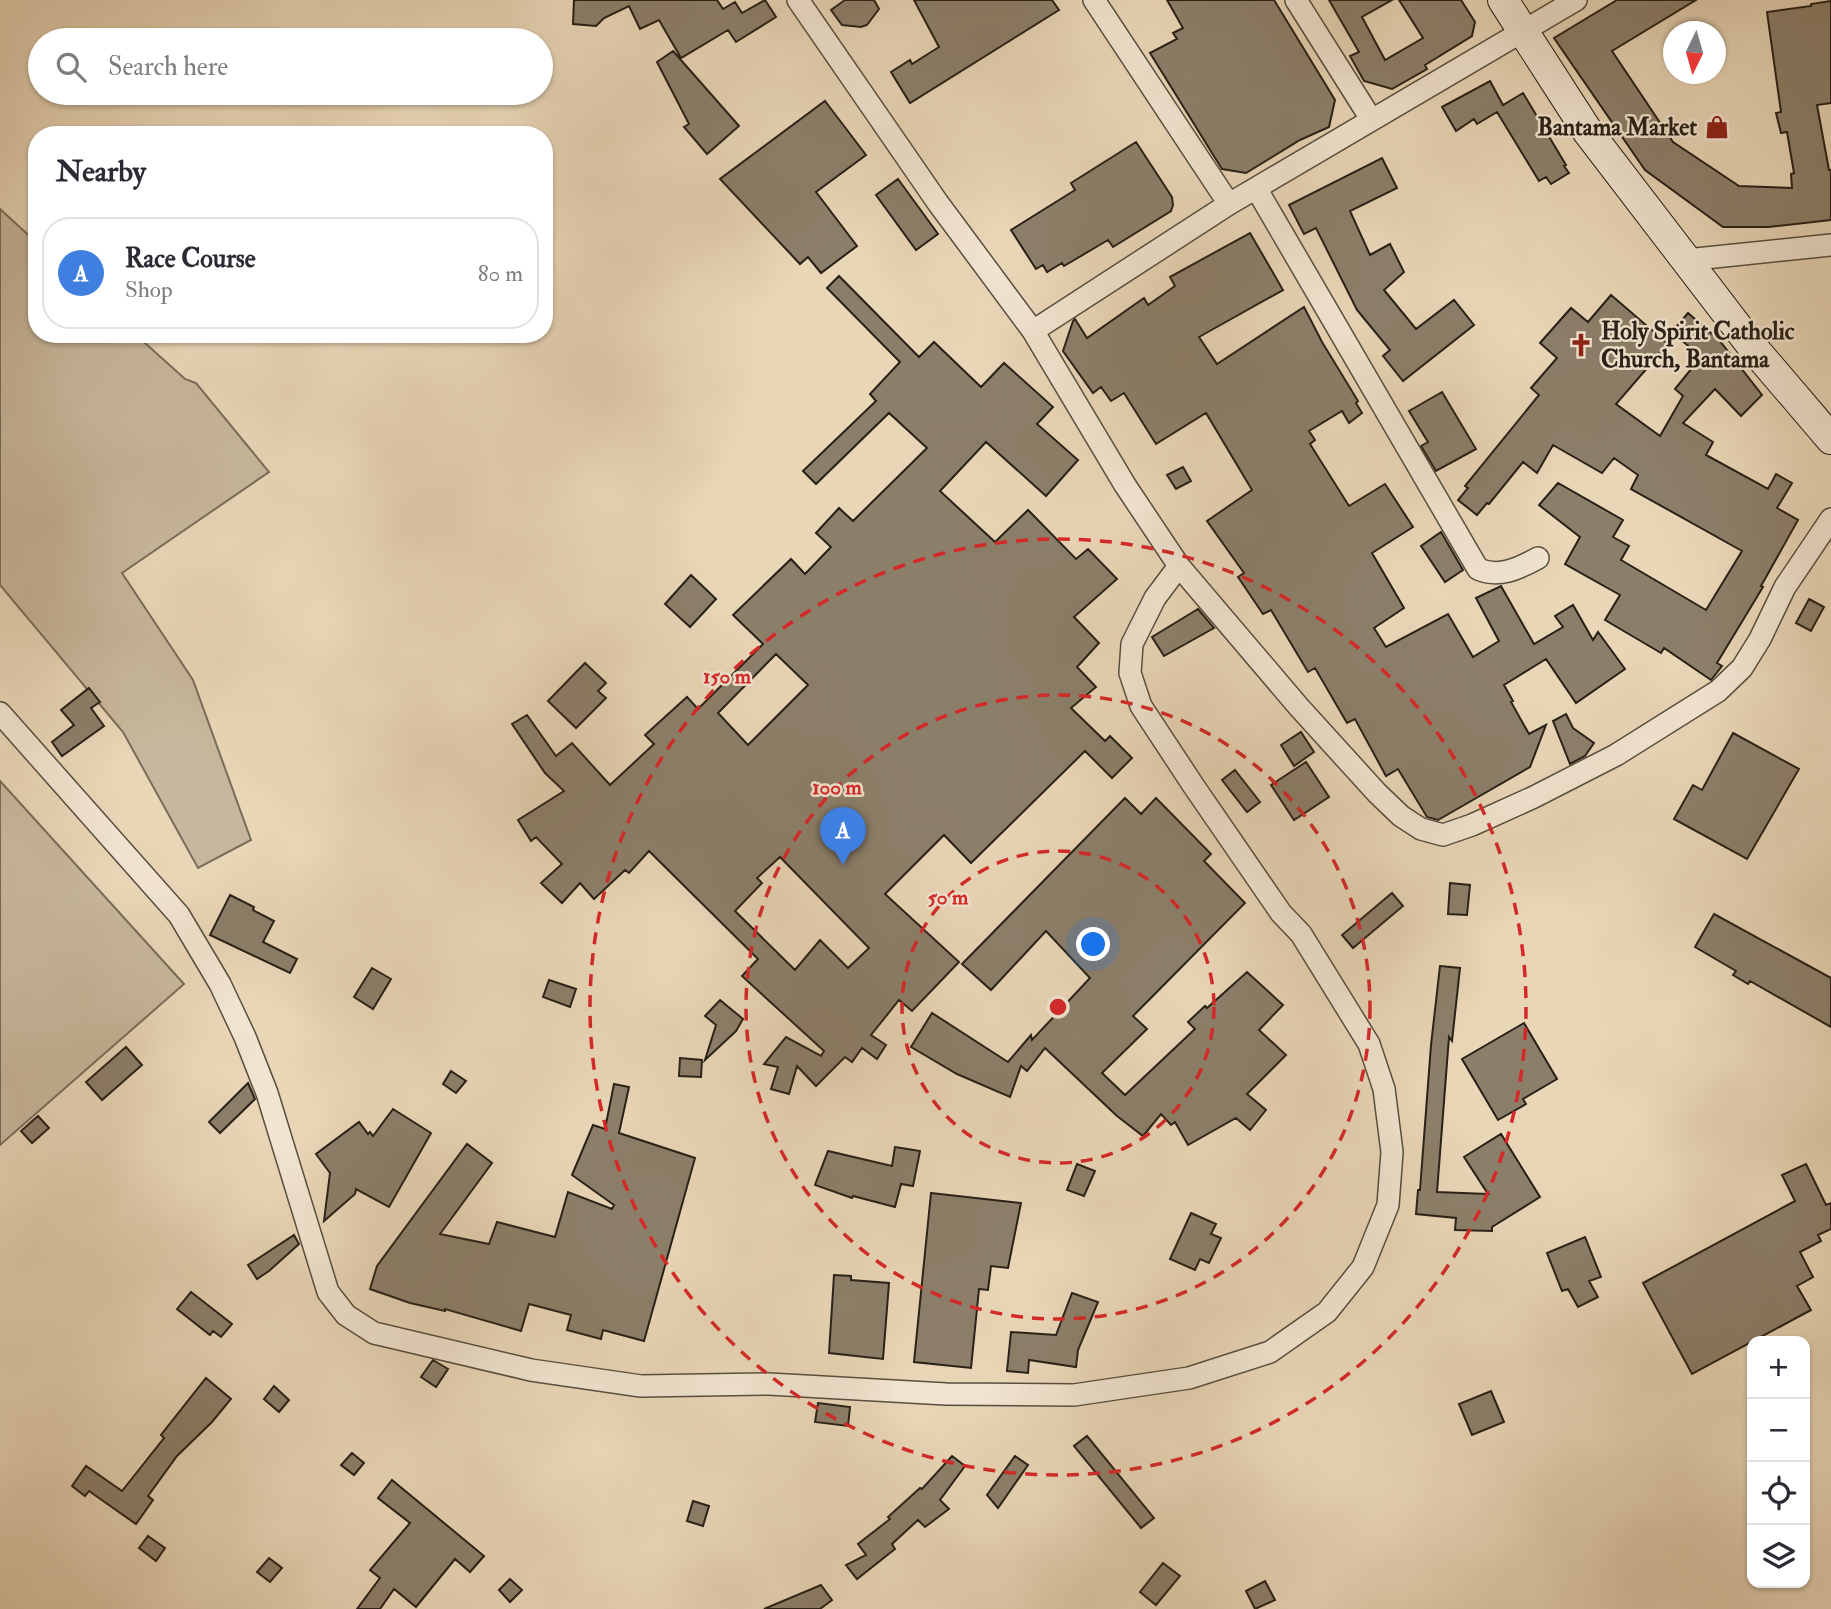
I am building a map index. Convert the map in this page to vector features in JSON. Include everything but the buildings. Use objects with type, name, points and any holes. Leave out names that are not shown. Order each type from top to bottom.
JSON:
[{"type":"main road","points":[[1503,0],[1588,132],[1755,350],[1831,439]]},
{"type":"street","points":[[798,0],[938,203],[1033,331],[1125,485],[1179,566],[1298,706],[1377,793],[1401,816],[1420,828],[1443,835],[1534,797],[1616,755],[1718,691],[1742,668],[1760,639],[1785,587],[1831,519]]},
{"type":"street","points":[[1094,0],[1228,204]]},
{"type":"street","points":[[1296,0],[1371,119]]},
{"type":"street","points":[[1033,331],[1228,204],[1576,0]]},
{"type":"street","points":[[1255,188],[1478,569],[1489,574],[1515,570],[1538,558]]},
{"type":"street","points":[[1686,260],[1831,245]]},
{"type":"street","points":[[0,713],[179,915],[220,984],[245,1037],[267,1093],[328,1292],[346,1315],[374,1333],[531,1370],[642,1386],[769,1384],[946,1394],[1074,1395],[1189,1378],[1270,1352],[1327,1312],[1363,1267],[1388,1205],[1392,1152],[1384,1089],[1369,1044],[1301,934],[1281,913],[1141,706],[1130,673],[1132,644],[1155,598],[1179,566]]},
{"type":"shaded area","points":[[0,209],[28,235],[28,343],[145,343],[185,379],[196,383],[269,472],[122,573],[193,680],[251,840],[198,868],[123,732],[0,585]]},
{"type":"shaded area","points":[[0,781],[184,984],[0,1145]]},
{"type":"place","name":"Bantama Market","points":[[1717,127]]},
{"type":"place","name":"Holy Spirit Catholic Church, Bantama","points":[[1581,345]]},
{"type":"place","name":"Race Course","points":[[843,865]]}]
